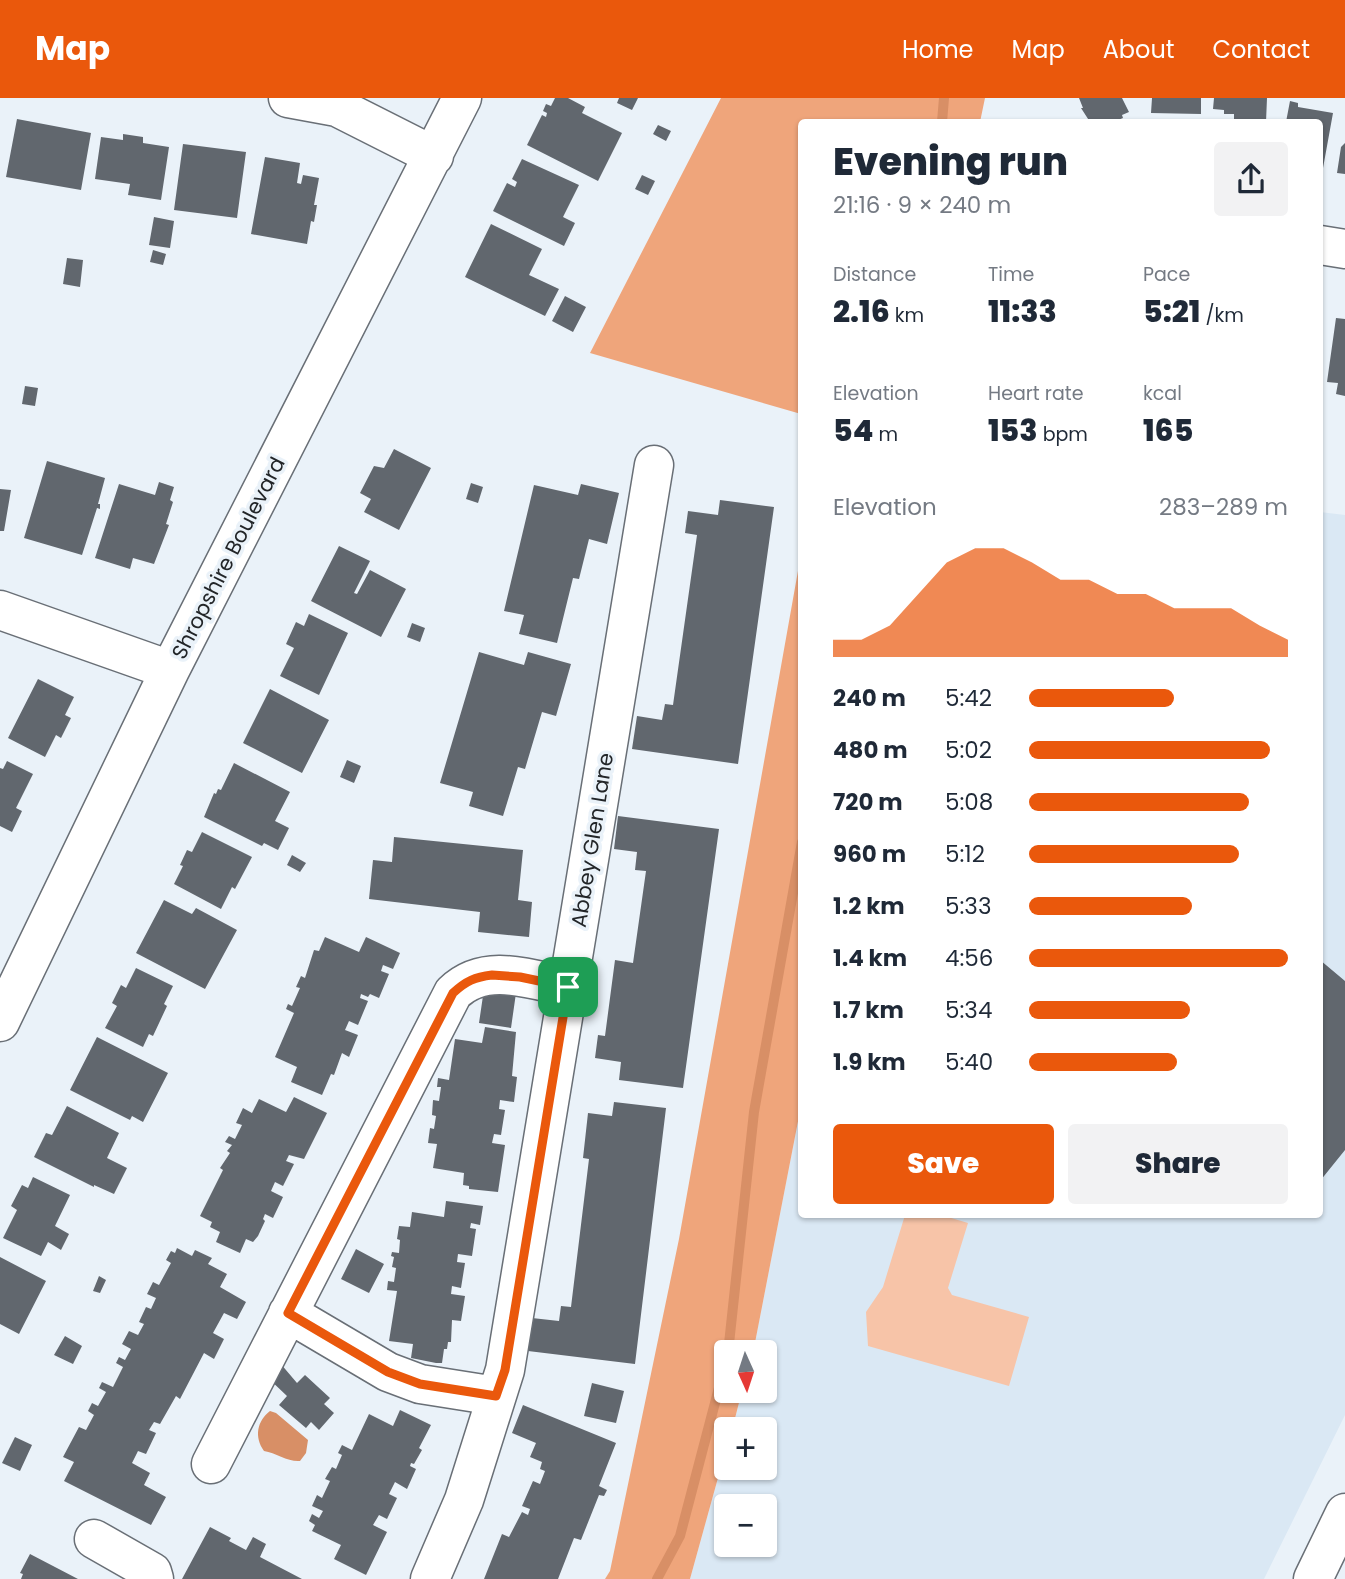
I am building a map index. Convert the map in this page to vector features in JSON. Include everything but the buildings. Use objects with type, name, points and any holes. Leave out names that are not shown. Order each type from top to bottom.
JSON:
[{"type":"street","points":[[288,98],[337,107],[434,156]]},
{"type":"street","name":"Shropshire Boulevard","points":[[0,1021],[170,670],[462,98]]},
{"type":"street","points":[[1323,245],[1345,249]]},
{"type":"street","name":"Abbey Glen Lane","points":[[430,1579],[464,1500],[505,1370],[654,464]]},
{"type":"street","points":[[0,610],[170,670]]},
{"type":"street","points":[[211,1464],[453,993],[464,982],[476,976],[492,975],[520,977],[568,987]]},
{"type":"street","points":[[288,1313],[388,1372],[420,1384],[496,1396]]},
{"type":"street","points":[[1313,1579],[1345,1513]]},
{"type":"street","points":[[94,1539],[152,1572],[155,1579]]},
{"type":"shaded area","points":[[721,98],[985,98],[981,119],[798,119],[798,413],[590,353]]},
{"type":"shaded area","points":[[1323,512],[1345,515],[1345,1415],[1264,1579],[690,1579],[717,1480],[777,1480],[777,1417],[735,1417],[739,1404],[777,1404],[777,1340],[756,1340],[798,1121],[798,1218],[1323,1218]]},
{"type":"shaded area","points":[[798,571],[798,1121],[756,1340],[714,1340],[714,1404],[739,1404],[735,1417],[714,1417],[714,1480],[717,1480],[690,1579],[605,1579],[610,1571],[679,1239]]},
{"type":"shaded area","points":[[904,1218],[951,1218],[968,1223],[948,1288],[952,1295],[1029,1317],[1009,1386],[868,1346],[866,1312],[883,1287]]},
{"type":"shaded area","points":[[270,1411],[308,1440],[306,1453],[300,1461],[264,1451],[261,1446],[258,1430]]},
{"type":"waterway","points":[[942,119],[944,98]]},
{"type":"waterway","points":[[729,1340],[754,1112],[798,864]]},
{"type":"waterway","points":[[657,1579],[680,1536],[715,1404]]},
{"type":"route","points":[[492,975],[520,977],[568,987],[505,1370],[496,1396],[420,1384],[388,1372],[288,1313],[453,993],[464,982],[476,976],[492,975]]}]
